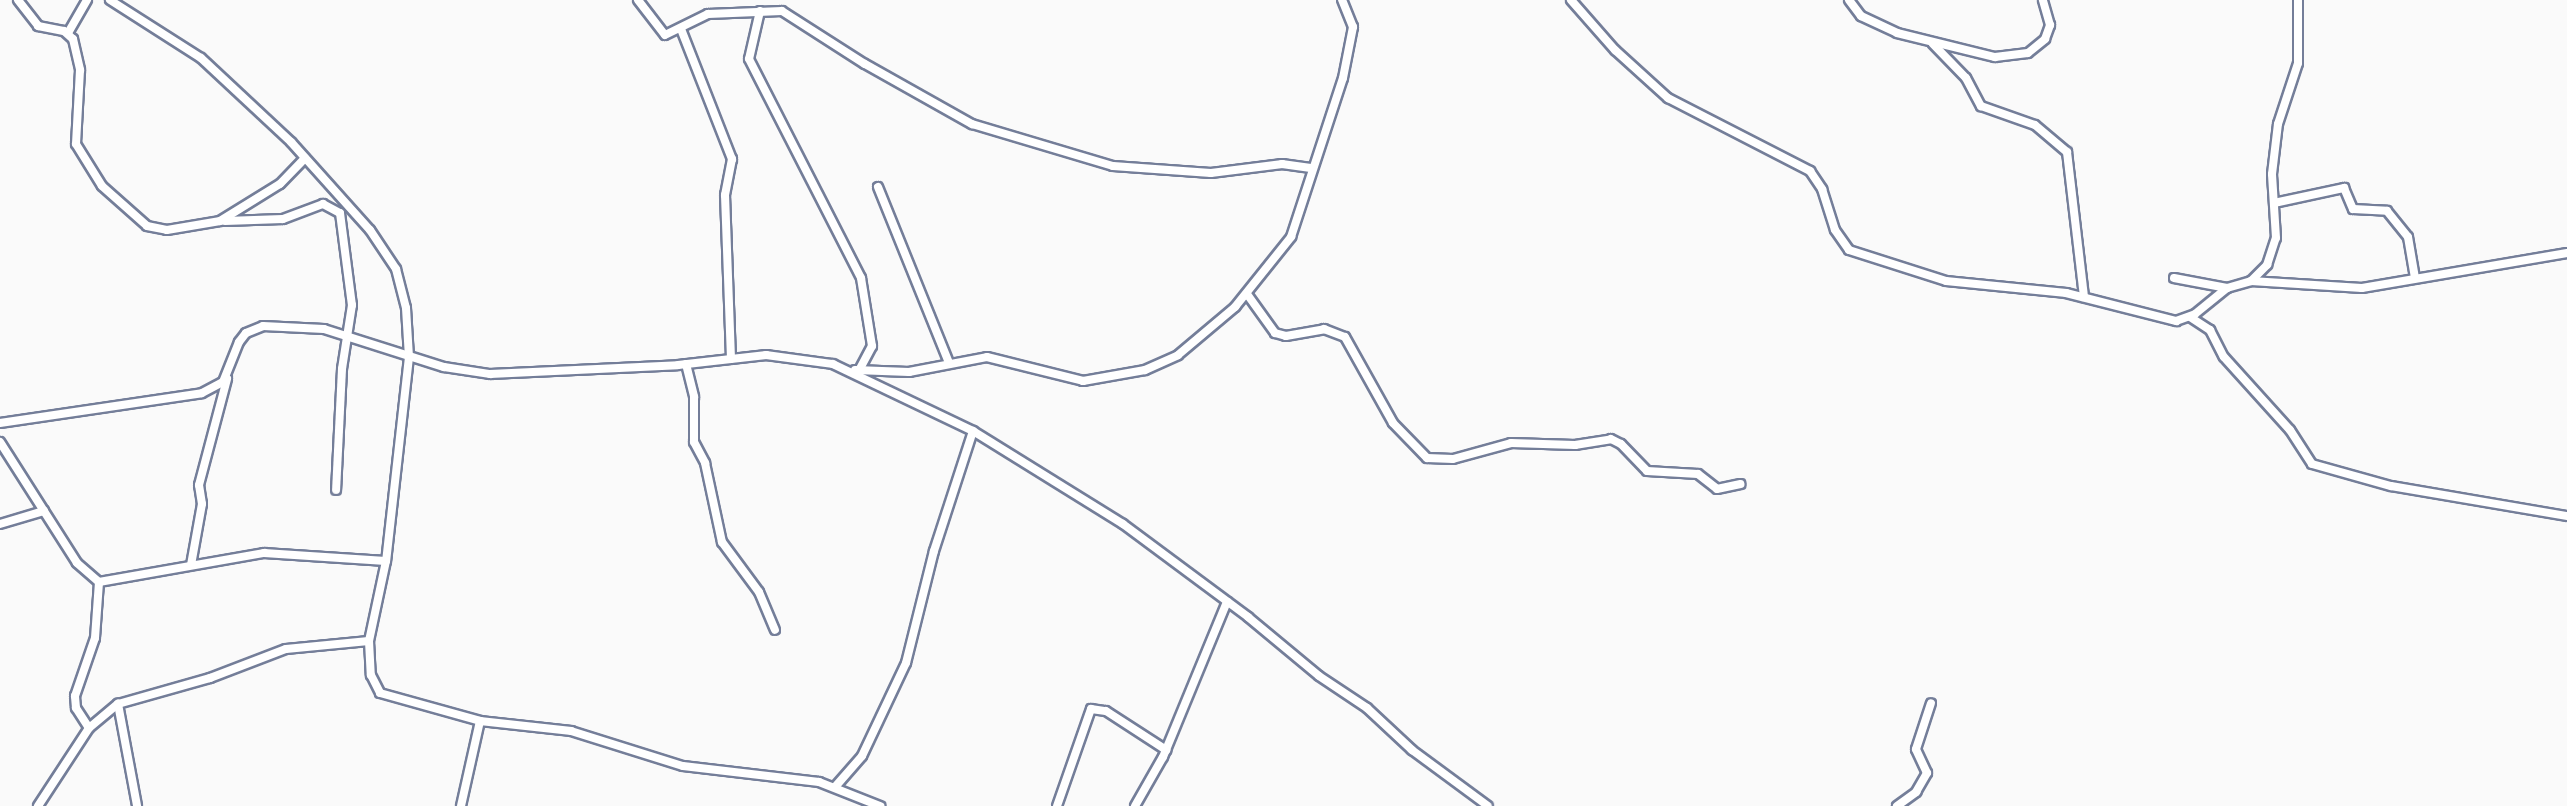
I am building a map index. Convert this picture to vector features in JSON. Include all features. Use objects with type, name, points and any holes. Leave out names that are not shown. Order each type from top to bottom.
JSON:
[{"type":"street","points":[[18,0],[38,26],[68,33]]},
{"type":"street","points":[[87,0],[68,33],[80,70],[76,144],[90,172],[147,226],[166,230],[220,221],[273,220],[324,204],[338,210],[352,296],[336,490]]},
{"type":"street","points":[[110,0],[201,58],[305,158],[370,230],[396,268],[406,308],[409,357],[386,560],[369,641],[371,676],[380,693],[480,721],[571,731],[683,766],[779,774],[835,786],[880,806]]},
{"type":"street","points":[[134,12],[142,0]]},
{"type":"street","points":[[638,0],[660,34],[681,29],[708,14],[776,9],[964,120],[1016,140],[1127,168],[1212,172],[1282,164],[1311,168]]},
{"type":"street","points":[[776,9],[782,0]]},
{"type":"street","points":[[191,564],[202,502],[199,485],[227,378],[239,342],[256,327],[316,328],[444,367],[506,374],[786,356],[855,370],[910,372],[986,357],[1055,377],[1111,378],[1178,354],[1247,294],[1286,247],[1336,106],[1352,20],[1342,0]]},
{"type":"street","points":[[1571,0],[1615,50],[1668,98],[1810,171],[1822,189],[1835,230],[1854,252],[1962,284],[2084,297],[2168,321],[2190,316],[2226,288],[2252,281],[2340,289],[2567,253]]},
{"type":"street","points":[[1850,0],[1861,16],[1933,44],[1995,57],[2028,53],[2048,32],[2043,0]]},
{"type":"street","points":[[2252,281],[2269,260],[2276,238],[2278,124],[2298,63],[2298,0]]},
{"type":"street","points":[[760,11],[749,59],[861,278],[872,346],[855,370]]},
{"type":"street","points":[[681,29],[732,159],[725,195],[732,359]]},
{"type":"street","points":[[1933,44],[1966,78],[1981,106],[2035,125],[2067,152],[2084,297]]},
{"type":"street","points":[[220,221],[280,184],[305,158]]},
{"type":"street","points":[[878,188],[949,362]]},
{"type":"street","points":[[2274,203],[2346,189],[2353,209],[2386,210],[2410,242],[2415,278]]},
{"type":"street","points":[[2174,278],[2226,288]]},
{"type":"street","points":[[1247,294],[1275,332],[1286,336],[1324,330],[1345,337],[1394,423],[1427,458],[1453,459],[1511,443],[1575,445],[1611,440],[1621,444],[1647,471],[1698,474],[1717,489],[1740,484]]},
{"type":"street","points":[[2190,316],[2210,330],[2224,356],[2290,430],[2312,464],[2391,486],[2567,516]]},
{"type":"street","points":[[686,364],[694,397],[694,442],[705,463],[722,542],[756,587],[775,630]]},
{"type":"street","points":[[855,370],[973,431],[1094,505],[1227,602],[1488,806]]},
{"type":"street","points":[[0,423],[192,396],[227,378]]},
{"type":"street","points":[[835,786],[862,756],[906,663],[934,551],[973,431]]},
{"type":"street","points":[[0,442],[77,563],[99,582]]},
{"type":"street","points":[[0,467],[14,463]]},
{"type":"street","points":[[0,524],[44,511]]},
{"type":"street","points":[[99,582],[277,552],[386,560]]},
{"type":"street","points":[[89,728],[76,708],[75,696],[95,638],[99,582]]},
{"type":"street","points":[[1136,806],[1166,750],[1227,602]]},
{"type":"street","points":[[44,804],[89,728],[118,704],[210,678],[286,649],[369,641]]},
{"type":"street","points":[[1896,806],[1916,792],[1927,773],[1916,749],[1932,703]]},
{"type":"street","points":[[118,704],[138,806]]},
{"type":"street","points":[[1058,806],[1091,709],[1106,711],[1166,750]]},
{"type":"street","points":[[461,806],[480,721]]}]
